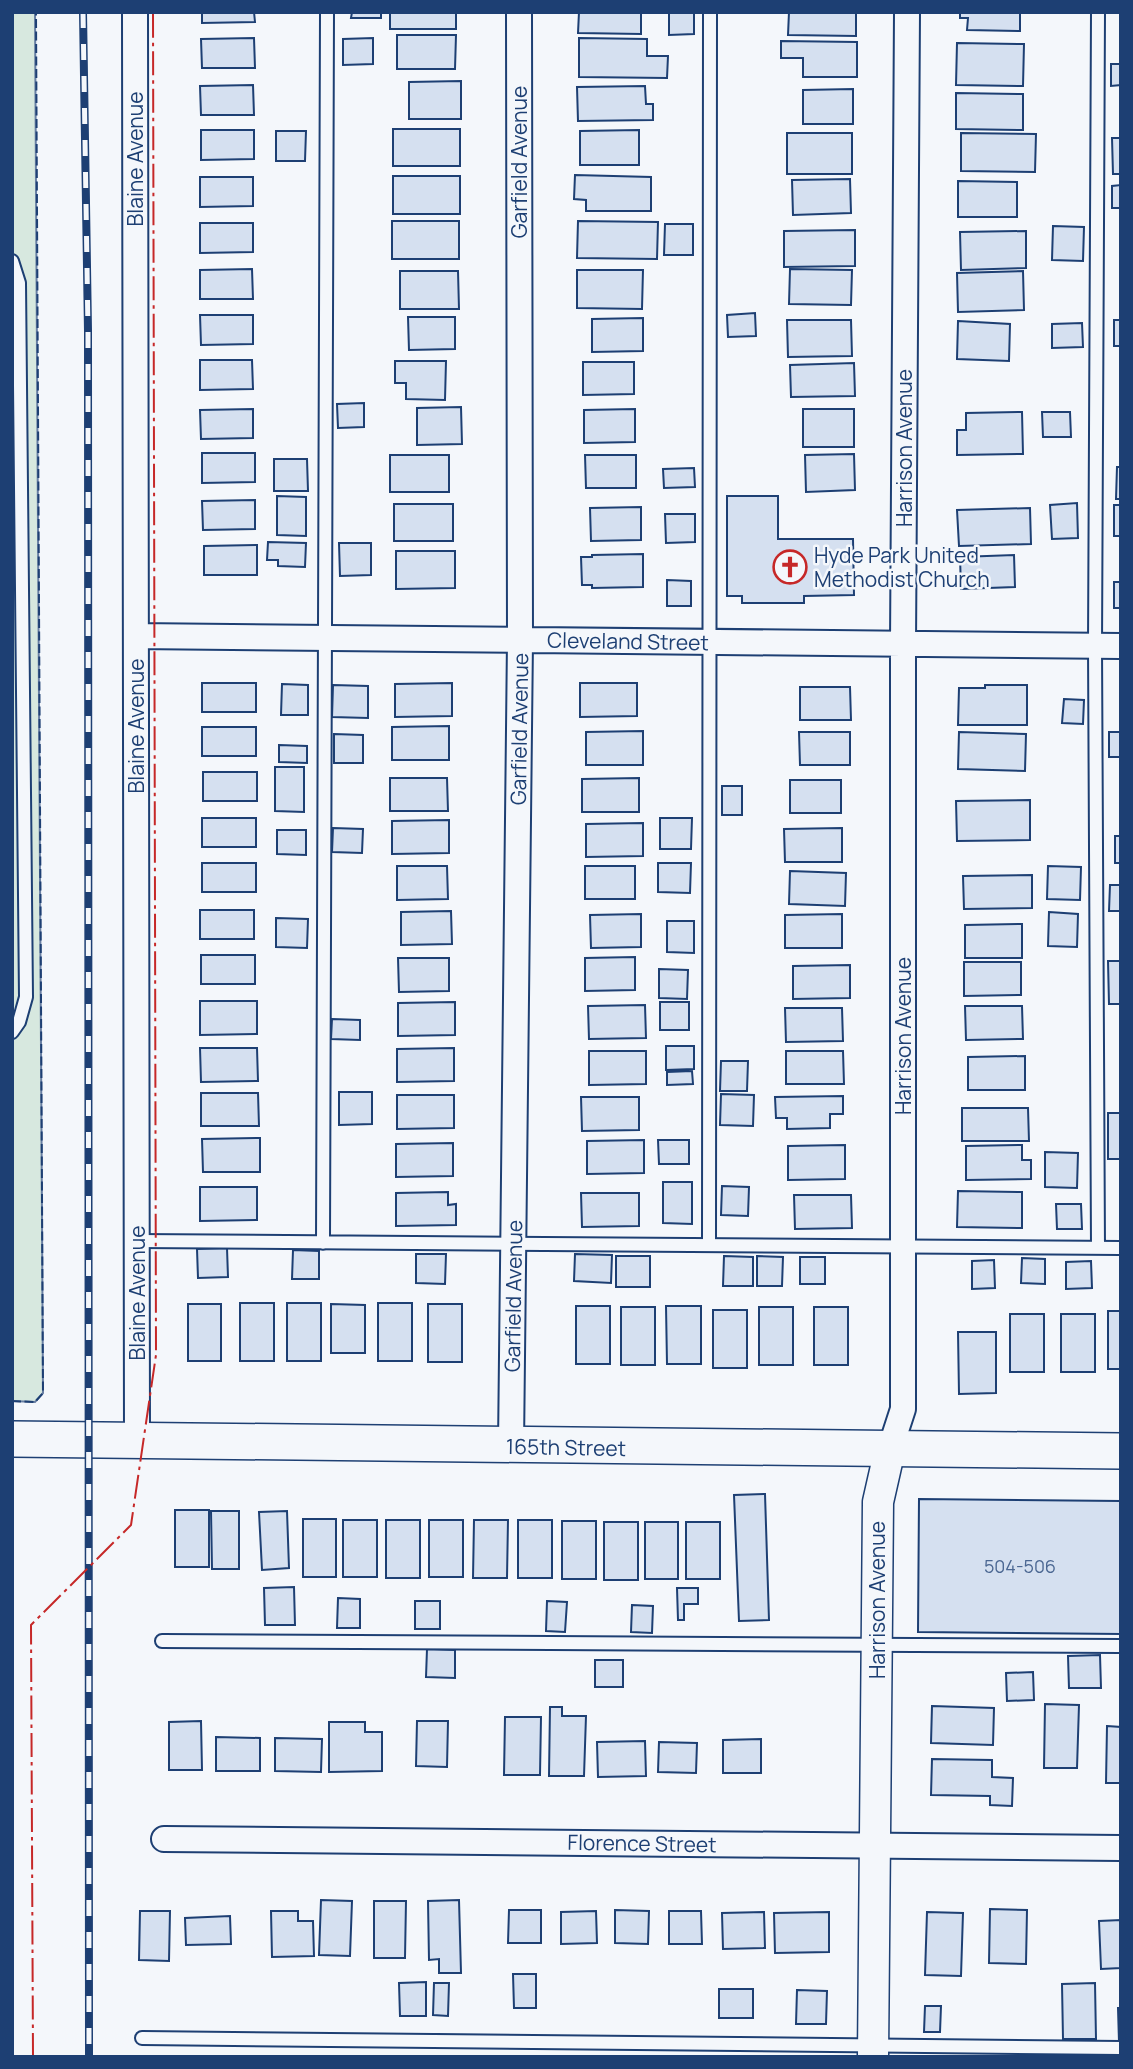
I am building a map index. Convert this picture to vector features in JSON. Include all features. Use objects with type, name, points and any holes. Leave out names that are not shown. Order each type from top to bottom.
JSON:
[{"type":"main road","name":"165th Street","points":[[12,1439],[1121,1451]]},
{"type":"street","name":"Blaine Avenue","points":[[135,12],[137,1441]]},
{"type":"street","name":"Garfield Avenue","points":[[512,1446],[520,640],[519,12]]},
{"type":"street","name":"Harrison Avenue","points":[[873,2052],[878,1502],[903,1409],[906,12]]},
{"type":"street","name":"Cleveland Street","points":[[136,636],[1121,646]]},
{"type":"street","name":"Florence Street","points":[[164,1839],[1121,1848]]},
{"type":"lane","points":[[323,1243],[327,12]]},
{"type":"lane","points":[[709,1245],[710,12]]},
{"type":"lane","points":[[1098,12],[1095,646],[1098,1248]]},
{"type":"lane","points":[[12,261],[19,283],[18,795],[26,997],[19,1022],[12,1032]]},
{"type":"lane","points":[[136,1241],[1121,1248]]},
{"type":"lane","points":[[162,1641],[1121,1646]]},
{"type":"lane","points":[[142,2038],[873,2052],[1121,2048]]},
{"type":"shaded area","points":[[12,12],[35,12],[43,1393],[35,1402],[12,1401]]},
{"type":"building","points":[[202,12],[254,12],[255,22],[202,23]]},
{"type":"building","points":[[352,12],[381,12],[381,18],[351,18]]},
{"type":"building","points":[[390,12],[456,12],[456,29],[390,29]]},
{"type":"building","points":[[579,12],[641,12],[641,34],[578,33]]},
{"type":"building","points":[[669,12],[694,12],[694,34],[669,35]]},
{"type":"building","points":[[789,12],[856,12],[856,36],[788,35]]},
{"type":"building","points":[[960,12],[1020,12],[1020,31],[967,30],[968,18],[960,18]]},
{"type":"building","points":[[397,35],[456,35],[455,69],[397,69]]},
{"type":"building","points":[[254,38],[255,68],[202,68],[201,39]]},
{"type":"building","points":[[373,38],[373,64],[343,65],[343,39]]},
{"type":"building","points":[[579,38],[647,39],[647,56],[668,56],[667,78],[579,77]]},
{"type":"building","points":[[781,41],[857,42],[857,77],[803,77],[803,58],[781,58]]},
{"type":"building","points":[[957,43],[1024,44],[1023,86],[956,85]]},
{"type":"building","points":[[1111,64],[1121,64],[1121,85],[1111,86]]},
{"type":"building","points":[[461,81],[461,119],[409,119],[409,82]]},
{"type":"building","points":[[253,85],[254,115],[201,115],[200,86]]},
{"type":"building","points":[[645,86],[646,104],[653,104],[653,120],[578,121],[577,87]]},
{"type":"building","points":[[853,89],[853,124],[803,124],[803,90]]},
{"type":"building","points":[[956,93],[1023,94],[1023,130],[956,129]]},
{"type":"building","points":[[393,129],[460,129],[460,166],[393,166]]},
{"type":"building","points":[[201,130],[254,130],[254,159],[201,160]]},
{"type":"building","points":[[639,130],[639,165],[580,165],[580,131]]},
{"type":"building","points":[[276,131],[306,131],[305,161],[276,161]]},
{"type":"building","points":[[787,133],[852,133],[852,174],[787,174]]},
{"type":"building","points":[[961,133],[1036,134],[1035,172],[961,171]]},
{"type":"building","points":[[1112,138],[1121,138],[1121,174],[1113,174]]},
{"type":"building","points":[[575,175],[651,177],[651,211],[586,211],[586,200],[574,199]]},
{"type":"building","points":[[393,176],[460,176],[460,214],[393,214]]},
{"type":"building","points":[[200,177],[253,177],[253,206],[200,207]]},
{"type":"building","points":[[850,179],[851,213],[793,215],[792,180]]},
{"type":"building","points":[[958,181],[1017,182],[1017,217],[958,217]]},
{"type":"building","points":[[1121,185],[1121,208],[1112,208],[1112,186]]},
{"type":"building","points":[[392,221],[459,221],[459,259],[392,259]]},
{"type":"building","points":[[578,221],[658,222],[657,259],[577,258]]},
{"type":"building","points":[[200,223],[253,223],[253,252],[200,253]]},
{"type":"building","points":[[665,224],[693,224],[693,255],[664,255]]},
{"type":"building","points":[[1053,226],[1084,227],[1083,261],[1052,260]]},
{"type":"building","points":[[855,230],[855,266],[784,267],[784,231]]},
{"type":"building","points":[[1026,231],[1026,268],[961,270],[960,232]]},
{"type":"building","points":[[252,269],[253,299],[200,299],[200,270]]},
{"type":"building","points":[[790,269],[852,270],[851,305],[789,304]]},
{"type":"building","points":[[577,270],[643,270],[642,309],[577,308]]},
{"type":"building","points":[[400,271],[458,271],[459,309],[400,309]]},
{"type":"building","points":[[1023,271],[1024,310],[958,312],[957,273]]},
{"type":"building","points":[[755,313],[756,336],[728,337],[727,315]]},
{"type":"building","points":[[200,315],[253,315],[253,344],[201,345]]},
{"type":"building","points":[[408,317],[455,317],[455,349],[409,350]]},
{"type":"building","points":[[643,318],[643,351],[592,352],[592,319]]},
{"type":"building","points":[[787,320],[851,320],[852,356],[788,357]]},
{"type":"building","points":[[1114,320],[1121,320],[1121,346],[1114,346]]},
{"type":"building","points":[[958,321],[1010,324],[1009,361],[957,359]]},
{"type":"building","points":[[1082,323],[1083,347],[1052,348],[1052,324]]},
{"type":"building","points":[[200,360],[252,360],[253,389],[200,390]]},
{"type":"building","points":[[395,361],[446,361],[445,400],[406,399],[406,383],[395,383]]},
{"type":"building","points":[[583,362],[634,362],[634,394],[583,395]]},
{"type":"building","points":[[854,363],[855,396],[791,397],[790,365]]},
{"type":"building","points":[[364,403],[364,427],[338,428],[337,404]]},
{"type":"building","points":[[461,407],[462,444],[417,445],[417,408]]},
{"type":"building","points":[[253,409],[253,438],[201,439],[200,410]]},
{"type":"building","points":[[635,409],[635,442],[584,443],[584,410]]},
{"type":"building","points":[[803,409],[854,409],[854,447],[803,447]]},
{"type":"building","points":[[1022,412],[1023,454],[957,455],[957,430],[966,430],[966,413]]},
{"type":"building","points":[[1042,412],[1070,412],[1071,437],[1043,437]]},
{"type":"building","points":[[202,453],[255,453],[255,482],[202,483]]},
{"type":"building","points":[[854,454],[855,490],[806,492],[805,455]]},
{"type":"building","points":[[390,455],[449,455],[449,492],[390,492]]},
{"type":"building","points":[[585,455],[636,455],[636,488],[586,488]]},
{"type":"building","points":[[274,459],[307,459],[308,491],[274,491]]},
{"type":"building","points":[[1117,467],[1121,467],[1121,499],[1116,499]]},
{"type":"building","points":[[694,468],[695,487],[664,488],[663,469]]},
{"type":"building","points":[[277,496],[306,497],[306,536],[277,535]]},
{"type":"building","name":"Hyde Park United Methodist Church","points":[[727,496],[778,496],[778,539],[853,539],[854,595],[804,596],[804,603],[742,603],[742,596],[727,596]]},
{"type":"building","points":[[255,500],[255,529],[203,530],[202,501]]},
{"type":"building","points":[[1077,503],[1078,538],[1052,539],[1050,505]]},
{"type":"building","points":[[394,504],[453,504],[453,541],[394,541]]},
{"type":"building","points":[[1114,505],[1121,505],[1121,536],[1114,536]]},
{"type":"building","points":[[641,507],[641,540],[591,541],[590,508]]},
{"type":"building","points":[[1030,508],[1031,544],[959,546],[957,510]]},
{"type":"building","points":[[665,514],[695,514],[695,542],[666,543]]},
{"type":"building","points":[[268,542],[306,543],[305,567],[278,566],[278,560],[267,560]]},
{"type":"building","points":[[339,543],[371,543],[371,575],[340,576]]},
{"type":"building","points":[[257,545],[257,575],[204,575],[204,546]]},
{"type":"building","points":[[396,551],[455,551],[455,588],[396,589]]},
{"type":"building","points":[[643,554],[643,587],[592,588],[592,585],[582,585],[581,557]]},
{"type":"building","points":[[1014,555],[1015,587],[961,589],[960,557]]},
{"type":"building","points":[[667,580],[691,581],[691,606],[667,606]]},
{"type":"building","points":[[1114,582],[1121,582],[1121,608],[1114,608]]},
{"type":"building","points":[[202,683],[256,683],[256,712],[202,712]]},
{"type":"building","points":[[452,683],[452,716],[395,717],[395,684]]},
{"type":"building","points":[[580,683],[637,683],[637,716],[580,717]]},
{"type":"building","points":[[282,684],[308,685],[308,715],[281,715]]},
{"type":"building","points":[[333,685],[368,686],[368,718],[332,717]]},
{"type":"building","points":[[985,685],[1027,685],[1027,725],[958,725],[959,688],[985,688]]},
{"type":"building","points":[[800,687],[850,687],[851,720],[800,720]]},
{"type":"building","points":[[1064,699],[1084,700],[1083,724],[1062,723]]},
{"type":"building","points":[[449,726],[449,760],[392,760],[392,727]]},
{"type":"building","points":[[202,727],[256,727],[256,756],[202,756]]},
{"type":"building","points":[[643,731],[643,765],[586,765],[586,732]]},
{"type":"building","points":[[799,732],[850,732],[850,765],[800,765]]},
{"type":"building","points":[[959,732],[1026,734],[1025,771],[958,769]]},
{"type":"building","points":[[1109,732],[1121,732],[1121,757],[1109,757]]},
{"type":"building","points":[[334,734],[363,735],[363,763],[334,763]]},
{"type":"building","points":[[279,745],[307,746],[307,763],[279,762]]},
{"type":"building","points":[[275,767],[304,767],[304,812],[275,811]]},
{"type":"building","points":[[203,772],[257,772],[257,801],[203,801]]},
{"type":"building","points":[[390,778],[447,778],[448,811],[390,811]]},
{"type":"building","points":[[639,778],[639,812],[582,812],[582,779]]},
{"type":"building","points":[[790,780],[841,780],[841,813],[790,813]]},
{"type":"building","points":[[722,786],[742,786],[742,815],[722,815]]},
{"type":"building","points":[[1030,800],[1030,840],[957,841],[956,801]]},
{"type":"building","points":[[202,818],[256,818],[256,847],[202,847]]},
{"type":"building","points":[[660,818],[692,818],[691,849],[660,849]]},
{"type":"building","points":[[449,820],[449,853],[392,854],[392,821]]},
{"type":"building","points":[[643,823],[643,856],[586,857],[586,824]]},
{"type":"building","points":[[333,828],[363,829],[362,853],[332,852]]},
{"type":"building","points":[[842,828],[842,862],[785,862],[784,829]]},
{"type":"building","points":[[277,830],[306,830],[306,855],[277,854]]},
{"type":"building","points":[[1115,836],[1121,836],[1121,863],[1115,863]]},
{"type":"building","points":[[202,863],[256,863],[256,892],[202,892]]},
{"type":"building","points":[[658,863],[691,863],[690,893],[658,892]]},
{"type":"building","points":[[397,866],[447,866],[448,899],[397,900]]},
{"type":"building","points":[[585,866],[635,866],[635,899],[585,899]]},
{"type":"building","points":[[1048,866],[1081,867],[1080,900],[1047,899]]},
{"type":"building","points":[[790,871],[846,873],[845,906],[789,904]]},
{"type":"building","points":[[1032,875],[1032,908],[964,909],[963,876]]},
{"type":"building","points":[[1110,885],[1121,885],[1121,911],[1109,911]]},
{"type":"building","points":[[200,910],[254,910],[254,939],[200,939]]},
{"type":"building","points":[[451,911],[452,944],[401,945],[401,912]]},
{"type":"building","points":[[1049,912],[1078,914],[1077,947],[1048,946]]},
{"type":"building","points":[[641,914],[641,947],[591,948],[590,915]]},
{"type":"building","points":[[842,914],[842,948],[785,948],[785,915]]},
{"type":"building","points":[[276,918],[308,919],[307,948],[276,947]]},
{"type":"building","points":[[667,921],[694,921],[694,953],[667,952]]},
{"type":"building","points":[[1022,924],[1022,958],[965,958],[965,925]]},
{"type":"building","points":[[201,955],[255,955],[255,984],[201,984]]},
{"type":"building","points":[[635,957],[635,990],[585,991],[585,958]]},
{"type":"building","points":[[398,958],[449,958],[449,991],[399,992]]},
{"type":"building","points":[[1108,961],[1121,961],[1121,1004],[1109,1004]]},
{"type":"building","points":[[964,962],[1021,962],[1021,995],[964,996]]},
{"type":"building","points":[[850,965],[850,998],[793,999],[793,966]]},
{"type":"building","points":[[659,969],[688,970],[687,999],[659,998]]},
{"type":"building","points":[[200,1001],[257,1001],[257,1034],[200,1035]]},
{"type":"building","points":[[455,1002],[455,1035],[398,1036],[398,1003]]},
{"type":"building","points":[[660,1002],[689,1002],[689,1030],[660,1030]]},
{"type":"building","points":[[645,1005],[646,1038],[589,1039],[588,1006]]},
{"type":"building","points":[[965,1006],[1022,1006],[1023,1039],[966,1040]]},
{"type":"building","points":[[785,1008],[842,1008],[843,1041],[786,1042]]},
{"type":"building","points":[[332,1019],[360,1020],[360,1040],[331,1039]]},
{"type":"building","points":[[666,1046],[694,1046],[694,1069],[666,1070]]},
{"type":"building","points":[[200,1048],[257,1048],[258,1081],[201,1082]]},
{"type":"building","points":[[454,1048],[454,1081],[397,1082],[397,1049]]},
{"type":"building","points":[[589,1051],[646,1051],[646,1084],[589,1085]]},
{"type":"building","points":[[786,1051],[843,1051],[844,1084],[786,1084]]},
{"type":"building","points":[[1025,1056],[1025,1090],[968,1090],[968,1057]]},
{"type":"building","points":[[721,1061],[748,1061],[747,1091],[720,1091]]},
{"type":"building","points":[[692,1071],[693,1084],[667,1085],[667,1072]]},
{"type":"building","points":[[339,1092],[372,1092],[372,1124],[339,1125]]},
{"type":"building","points":[[201,1093],[258,1093],[259,1126],[201,1126]]},
{"type":"building","points":[[721,1094],[754,1095],[753,1126],[720,1125]]},
{"type":"building","points":[[397,1095],[454,1095],[454,1128],[397,1129]]},
{"type":"building","points":[[843,1096],[843,1114],[830,1114],[830,1128],[787,1129],[787,1118],[776,1118],[775,1097]]},
{"type":"building","points":[[581,1097],[639,1097],[639,1130],[582,1131]]},
{"type":"building","points":[[962,1108],[1028,1108],[1029,1141],[962,1141]]},
{"type":"building","points":[[1108,1113],[1121,1113],[1121,1159],[1108,1159]]},
{"type":"building","points":[[260,1138],[260,1172],[203,1172],[202,1139]]},
{"type":"building","points":[[644,1140],[644,1173],[587,1174],[587,1141]]},
{"type":"building","points":[[658,1140],[689,1140],[689,1164],[659,1164]]},
{"type":"building","points":[[453,1143],[453,1176],[396,1177],[396,1144]]},
{"type":"building","points":[[845,1145],[845,1179],[788,1180],[788,1146]]},
{"type":"building","points":[[1022,1145],[1022,1160],[1031,1160],[1031,1179],[966,1180],[966,1146]]},
{"type":"building","points":[[1045,1152],[1078,1153],[1077,1188],[1045,1187]]},
{"type":"building","points":[[663,1182],[692,1182],[692,1224],[663,1223]]},
{"type":"building","points":[[722,1186],[749,1187],[748,1216],[721,1215]]},
{"type":"building","points":[[200,1187],[257,1187],[257,1220],[200,1221]]},
{"type":"building","points":[[958,1191],[1022,1192],[1022,1228],[957,1227]]},
{"type":"building","points":[[448,1192],[448,1205],[456,1204],[456,1225],[396,1226],[396,1193]]},
{"type":"building","points":[[581,1193],[639,1193],[639,1226],[582,1227]]},
{"type":"building","points":[[794,1195],[851,1195],[852,1228],[795,1229]]},
{"type":"building","points":[[1056,1204],[1081,1204],[1082,1229],[1057,1229]]},
{"type":"building","points":[[227,1248],[228,1277],[198,1278],[197,1249]]},
{"type":"building","points":[[293,1250],[319,1251],[319,1279],[292,1279]]},
{"type":"building","points":[[416,1254],[446,1254],[445,1284],[416,1283]]},
{"type":"building","points":[[575,1254],[612,1255],[611,1283],[574,1281]]},
{"type":"building","points":[[616,1256],[650,1256],[650,1287],[616,1287]]},
{"type":"building","points":[[724,1256],[753,1257],[753,1286],[723,1286]]},
{"type":"building","points":[[757,1256],[783,1257],[782,1286],[757,1286]]},
{"type":"building","points":[[800,1257],[825,1257],[825,1284],[800,1284]]},
{"type":"building","points":[[1022,1258],[1045,1259],[1045,1284],[1021,1283]]},
{"type":"building","points":[[994,1260],[995,1288],[972,1289],[972,1261]]},
{"type":"building","points":[[1091,1261],[1092,1288],[1066,1289],[1066,1262]]},
{"type":"building","points":[[240,1303],[274,1303],[274,1361],[240,1361]]},
{"type":"building","points":[[287,1303],[321,1303],[321,1361],[287,1361]]},
{"type":"building","points":[[378,1303],[412,1303],[412,1361],[378,1361]]},
{"type":"building","points":[[188,1304],[221,1304],[221,1361],[188,1361]]},
{"type":"building","points":[[331,1304],[365,1305],[365,1353],[331,1353]]},
{"type":"building","points":[[428,1304],[462,1304],[462,1362],[428,1362]]},
{"type":"building","points":[[576,1306],[610,1306],[610,1364],[576,1364]]},
{"type":"building","points":[[666,1306],[701,1306],[701,1364],[667,1364]]},
{"type":"building","points":[[621,1307],[655,1307],[655,1365],[621,1365]]},
{"type":"building","points":[[759,1307],[793,1307],[793,1365],[759,1365]]},
{"type":"building","points":[[814,1307],[848,1307],[848,1365],[814,1365]]},
{"type":"building","points":[[713,1310],[747,1310],[747,1368],[713,1368]]},
{"type":"building","points":[[1108,1311],[1121,1311],[1121,1369],[1108,1369]]},
{"type":"building","points":[[1010,1314],[1044,1314],[1044,1372],[1010,1372]]},
{"type":"building","points":[[1061,1314],[1095,1314],[1095,1372],[1061,1372]]},
{"type":"building","points":[[958,1332],[996,1332],[996,1393],[959,1394]]},
{"type":"building","points":[[765,1494],[769,1620],[739,1621],[734,1495]]},
{"type":"building","points":[[919,1499],[1121,1501],[1121,1634],[918,1632]]},
{"type":"building","points":[[175,1510],[209,1510],[209,1567],[175,1567]]},
{"type":"building","points":[[211,1511],[239,1511],[239,1569],[212,1569]]},
{"type":"building","points":[[287,1511],[289,1568],[262,1570],[259,1512]]},
{"type":"building","points":[[303,1519],[336,1519],[336,1577],[303,1577]]},
{"type":"building","points":[[343,1520],[377,1520],[377,1577],[343,1577]]},
{"type":"building","points":[[386,1520],[420,1520],[420,1578],[386,1578]]},
{"type":"building","points":[[429,1520],[463,1520],[463,1577],[429,1577]]},
{"type":"building","points":[[474,1520],[508,1520],[507,1578],[473,1578]]},
{"type":"building","points":[[518,1520],[552,1520],[552,1578],[518,1578]]},
{"type":"building","points":[[562,1521],[596,1521],[596,1579],[562,1579]]},
{"type":"building","points":[[604,1522],[638,1522],[638,1580],[604,1580]]},
{"type":"building","points":[[645,1522],[678,1522],[678,1579],[645,1579]]},
{"type":"building","points":[[686,1522],[720,1522],[720,1579],[686,1579]]},
{"type":"building","points":[[294,1587],[295,1625],[265,1625],[264,1588]]},
{"type":"building","points":[[677,1588],[698,1588],[698,1604],[684,1604],[684,1620],[678,1620]]},
{"type":"building","points":[[338,1598],[360,1599],[360,1628],[337,1628]]},
{"type":"building","points":[[415,1601],[440,1601],[440,1629],[415,1629]]},
{"type":"building","points":[[547,1601],[567,1602],[565,1632],[546,1631]]},
{"type":"building","points":[[632,1605],[653,1606],[652,1633],[631,1632]]},
{"type":"building","points":[[427,1649],[455,1650],[455,1678],[426,1677]]},
{"type":"building","points":[[1100,1655],[1101,1688],[1069,1688],[1068,1656]]},
{"type":"building","points":[[595,1660],[623,1660],[623,1687],[595,1687]]},
{"type":"building","points":[[1033,1672],[1034,1700],[1007,1701],[1006,1673]]},
{"type":"building","points":[[1045,1704],[1079,1705],[1077,1768],[1044,1768]]},
{"type":"building","points":[[932,1706],[994,1708],[993,1745],[931,1743]]},
{"type":"building","points":[[550,1707],[562,1707],[562,1716],[586,1716],[584,1776],[549,1776]]},
{"type":"building","points":[[505,1717],[541,1717],[540,1775],[504,1775]]},
{"type":"building","points":[[201,1721],[202,1770],[169,1770],[169,1722]]},
{"type":"building","points":[[417,1721],[448,1721],[447,1767],[416,1766]]},
{"type":"building","points":[[329,1722],[365,1722],[365,1732],[382,1732],[382,1771],[329,1772]]},
{"type":"building","points":[[1107,1726],[1121,1727],[1121,1783],[1106,1783]]},
{"type":"building","points":[[216,1737],[260,1738],[260,1771],[216,1771]]},
{"type":"building","points":[[275,1738],[322,1739],[321,1772],[275,1771]]},
{"type":"building","points":[[761,1739],[761,1773],[723,1773],[723,1740]]},
{"type":"building","points":[[645,1741],[646,1776],[598,1777],[597,1742]]},
{"type":"building","points":[[659,1742],[697,1743],[696,1773],[658,1772]]},
{"type":"building","points":[[932,1759],[992,1760],[992,1777],[1013,1778],[1012,1806],[990,1805],[990,1796],[931,1795]]},
{"type":"building","points":[[321,1900],[352,1901],[350,1956],[319,1955]]},
{"type":"building","points":[[459,1900],[461,1973],[439,1973],[439,1959],[429,1960],[428,1901]]},
{"type":"building","points":[[374,1901],[406,1901],[405,1958],[374,1958]]},
{"type":"building","points":[[990,1909],[1027,1910],[1026,1964],[989,1963]]},
{"type":"building","points":[[509,1910],[541,1910],[541,1943],[508,1943]]},
{"type":"building","points":[[615,1910],[649,1911],[648,1944],[615,1943]]},
{"type":"building","points":[[140,1911],[170,1911],[169,1961],[139,1960]]},
{"type":"building","points":[[271,1911],[298,1911],[298,1921],[313,1921],[314,1956],[272,1957]]},
{"type":"building","points":[[596,1911],[597,1943],[561,1944],[561,1912]]},
{"type":"building","points":[[669,1911],[701,1911],[702,1944],[669,1944]]},
{"type":"building","points":[[764,1912],[765,1948],[723,1949],[722,1913]]},
{"type":"building","points":[[829,1912],[829,1952],[775,1953],[774,1913]]},
{"type":"building","points":[[927,1912],[963,1913],[961,1976],[925,1975]]},
{"type":"building","points":[[230,1916],[231,1944],[186,1945],[185,1918]]},
{"type":"building","points":[[1121,1920],[1121,1968],[1101,1969],[1099,1921]]},
{"type":"building","points":[[513,1974],[536,1974],[536,2008],[514,2008]]},
{"type":"building","points":[[426,1982],[426,2016],[400,2016],[399,1983]]},
{"type":"building","points":[[434,1983],[449,1983],[448,2016],[433,2015]]},
{"type":"building","points":[[1095,1983],[1096,2039],[1063,2039],[1062,1984]]},
{"type":"building","points":[[719,1989],[753,1989],[753,2018],[719,2018]]},
{"type":"building","points":[[797,1990],[827,1991],[826,2024],[796,2024]]},
{"type":"building","points":[[925,2006],[941,2006],[940,2032],[924,2032]]},
{"type":"building","points":[[1118,2008],[1121,2008],[1121,2042],[1119,2042]]},
{"type":"railway","points":[[83,12],[88,331],[89,2057]]},
{"type":"fence","points":[[12,1401],[35,1402],[43,1393],[36,12]]},
{"type":"power","points":[[33,2057],[31,1625],[131,1525],[156,1355],[153,12]]},
{"type":"place","name":"Hyde Park United Methodist Church","points":[[790,567]]}]
